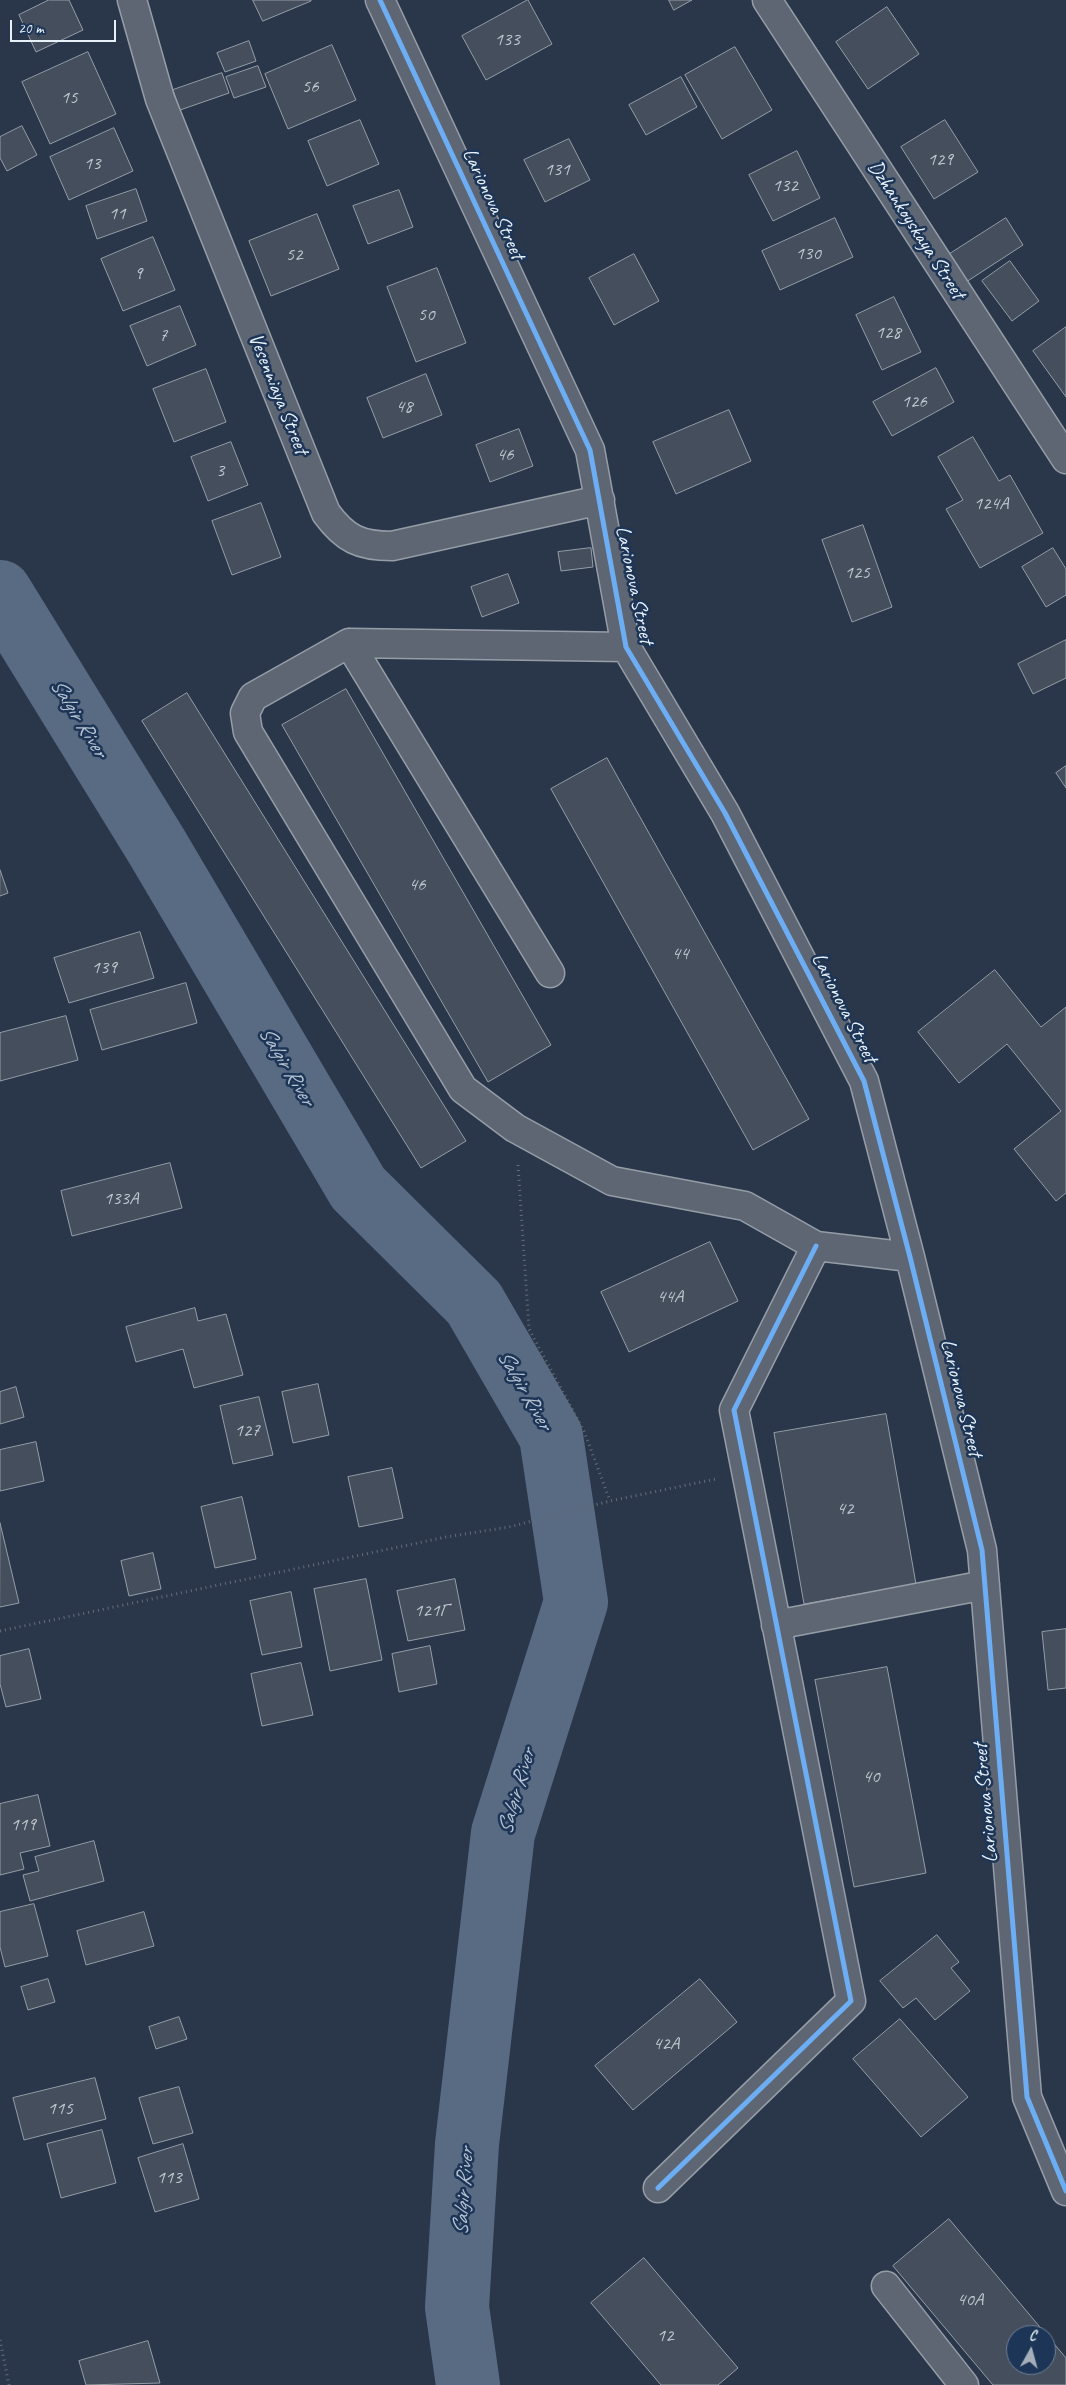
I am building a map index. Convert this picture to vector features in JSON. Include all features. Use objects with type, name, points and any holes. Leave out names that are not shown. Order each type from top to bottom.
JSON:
[{"type":"street","name":"Vesenniaya Street","points":[[132,0],[160,99],[326,513],[338,529],[354,540],[372,546],[392,546],[600,500]]},
{"type":"street","name":"Larionova Street","points":[[380,0],[590,450],[626,647],[725,813],[864,1081],[910,1257],[982,1550],[1027,2097],[1066,2190]]},
{"type":"street","name":"Dzhankoyskaya Street","points":[[767,0],[1066,459]]},
{"type":"street","points":[[349,643],[550,973]]},
{"type":"street","points":[[626,647],[349,643],[253,696],[245,714],[248,732],[463,1089],[515,1128],[612,1180],[745,1206],[816,1246],[910,1257]]},
{"type":"street","points":[[658,2188],[851,2001],[734,1410],[816,1246]]},
{"type":"street","points":[[776,1625],[984,1585]]},
{"type":"street","points":[[886,2286],[964,2385]]},
{"type":"path","points":[[515,1128],[529,1329],[584,1432],[610,1501]]},
{"type":"path","points":[[0,1630],[446,1537],[509,1527],[610,1501],[746,1473]]},
{"type":"path","points":[[0,2340],[9,2385]]},
{"type":"building","points":[[49,0],[69,0],[83,30],[36,52],[19,15]]},
{"type":"building","points":[[253,0],[311,0],[311,1],[263,21]]},
{"type":"building","points":[[528,0],[552,44],[486,80],[462,36]]},
{"type":"building","points":[[669,0],[692,0],[674,10]]},
{"type":"building","points":[[887,7],[919,54],[868,89],[836,42]]},
{"type":"building","points":[[249,41],[256,61],[225,72],[217,53]]},
{"type":"building","points":[[332,45],[356,100],[288,129],[265,74]]},
{"type":"building","points":[[735,47],[772,110],[722,139],[685,75]]},
{"type":"building","points":[[88,52],[116,114],[50,144],[22,82]]},
{"type":"building","points":[[258,66],[266,87],[234,98],[226,77]]},
{"type":"building","points":[[222,73],[229,93],[180,110],[173,90]]},
{"type":"building","points":[[681,77],[697,107],[646,135],[629,105]]},
{"type":"building","points":[[360,120],[379,164],[327,186],[308,141]]},
{"type":"building","points":[[945,120],[978,172],[934,199],[901,147]]},
{"type":"building","points":[[22,126],[37,155],[7,171],[0,158],[0,137]]},
{"type":"building","points":[[114,128],[133,171],[69,200],[50,157]]},
{"type":"building","points":[[569,139],[590,180],[545,202],[524,160]]},
{"type":"building","points":[[797,151],[820,198],[773,221],[749,175]]},
{"type":"building","points":[[136,189],[147,221],[97,239],[86,206]]},
{"type":"building","points":[[399,190],[413,227],[368,244],[353,206]]},
{"type":"building","points":[[317,214],[339,269],[271,296],[249,241]]},
{"type":"building","points":[[835,218],[853,257],[780,290],[762,251]]},
{"type":"building","points":[[1006,218],[1023,245],[963,284],[945,257]]},
{"type":"building","points":[[153,237],[175,290],[123,311],[101,259]]},
{"type":"building","points":[[634,254],[659,301],[614,325],[589,278]]},
{"type":"building","points":[[1010,261],[1039,301],[1012,321],[982,281]]},
{"type":"building","points":[[437,268],[466,343],[416,362],[387,287]]},
{"type":"building","points":[[894,297],[921,352],[882,370],[856,315]]},
{"type":"building","points":[[180,306],[196,345],[147,366],[130,326]]},
{"type":"building","points":[[1066,327],[1066,397],[1033,351]]},
{"type":"building","points":[[936,368],[954,402],[892,436],[873,402]]},
{"type":"building","points":[[206,369],[226,422],[174,442],[153,389]]},
{"type":"building","points":[[426,374],[442,415],[383,438],[367,398]]},
{"type":"building","points":[[729,410],[751,461],[676,494],[653,442]]},
{"type":"building","points":[[519,429],[533,466],[490,482],[476,445]]},
{"type":"building","points":[[973,437],[999,481],[1010,475],[1043,533],[980,568],[946,509],[963,500],[938,457]]},
{"type":"building","points":[[231,442],[248,485],[208,501],[191,457]]},
{"type":"building","points":[[261,503],[281,557],[232,575],[212,521]]},
{"type":"building","points":[[863,525],[892,607],[852,622],[822,540]]},
{"type":"building","points":[[591,548],[593,567],[561,571],[558,552]]},
{"type":"building","points":[[1053,548],[1066,569],[1066,595],[1046,607],[1022,567]]},
{"type":"building","points":[[508,574],[519,603],[482,617],[471,587]]},
{"type":"building","points":[[1066,640],[1066,678],[1033,694],[1018,664]]},
{"type":"building","points":[[346,689],[551,1045],[488,1082],[282,725]]},
{"type":"building","points":[[187,693],[466,1141],[421,1168],[142,721]]},
{"type":"building","points":[[607,758],[809,1119],[753,1150],[551,789]]},
{"type":"building","points":[[1066,766],[1066,788],[1056,773]]},
{"type":"building","points":[[0,870],[8,893],[0,896]]},
{"type":"building","points":[[140,932],[154,978],[69,1003],[54,958]]},
{"type":"building","points":[[995,970],[1041,1027],[1066,1007],[1066,1193],[1056,1201],[1014,1149],[1061,1111],[1007,1044],[959,1083],[918,1032]]},
{"type":"building","points":[[186,983],[197,1023],[102,1050],[90,1010]]},
{"type":"building","points":[[66,1016],[78,1060],[0,1081],[0,1033]]},
{"type":"building","points":[[170,1163],[182,1208],[72,1236],[61,1191]]},
{"type":"building","points":[[710,1242],[738,1301],[629,1352],[601,1292]]},
{"type":"building","points":[[195,1308],[198,1321],[226,1314],[243,1375],[194,1388],[183,1349],[136,1362],[126,1327]]},
{"type":"building","points":[[318,1384],[329,1435],[293,1443],[282,1392]]},
{"type":"building","points":[[16,1387],[24,1417],[0,1424],[0,1392]]},
{"type":"building","points":[[259,1397],[273,1455],[233,1464],[220,1406]]},
{"type":"building","points":[[886,1414],[916,1584],[804,1604],[774,1433]]},
{"type":"building","points":[[36,1442],[44,1481],[0,1491],[0,1450]]},
{"type":"building","points":[[392,1468],[403,1518],[359,1527],[348,1477]]},
{"type":"building","points":[[242,1497],[256,1559],[215,1568],[201,1507]]},
{"type":"building","points":[[0,1523],[19,1603],[0,1607]]},
{"type":"building","points":[[153,1553],[161,1589],[129,1596],[121,1561]]},
{"type":"building","points":[[366,1579],[382,1660],[330,1671],[314,1589]]},
{"type":"building","points":[[455,1579],[465,1630],[408,1641],[397,1591]]},
{"type":"building","points":[[291,1592],[302,1647],[262,1655],[250,1601]]},
{"type":"building","points":[[1066,1629],[1066,1688],[1048,1690],[1042,1632]]},
{"type":"building","points":[[430,1646],[437,1684],[399,1692],[392,1654]]},
{"type":"building","points":[[29,1649],[41,1699],[6,1707],[0,1684],[0,1656]]},
{"type":"building","points":[[301,1663],[313,1715],[262,1726],[251,1674]]},
{"type":"building","points":[[887,1667],[926,1873],[854,1887],[815,1680]]},
{"type":"building","points":[[38,1795],[50,1846],[20,1853],[24,1869],[0,1875],[0,1804]]},
{"type":"building","points":[[94,1841],[104,1881],[30,1901],[23,1875],[39,1871],[35,1857]]},
{"type":"building","points":[[34,1904],[48,1956],[5,1967],[0,1947],[0,1912]]},
{"type":"building","points":[[144,1912],[154,1946],[86,1965],[77,1931]]},
{"type":"building","points":[[937,1935],[959,1962],[951,1968],[970,1991],[935,2020],[916,1998],[903,2008],[880,1981]]},
{"type":"building","points":[[48,1979],[55,2002],[28,2010],[21,1987]]},
{"type":"building","points":[[700,1979],[737,2022],[633,2110],[595,2066]]},
{"type":"building","points":[[179,2017],[187,2039],[156,2049],[149,2027]]},
{"type":"building","points":[[900,2019],[968,2097],[921,2137],[853,2059]]},
{"type":"building","points":[[95,2078],[106,2119],[24,2140],[13,2098]]},
{"type":"building","points":[[179,2087],[193,2133],[153,2144],[139,2098]]},
{"type":"building","points":[[102,2130],[116,2183],[61,2198],[47,2144]]},
{"type":"building","points":[[183,2144],[199,2199],[155,2212],[138,2158]]},
{"type":"building","points":[[949,2219],[1038,2325],[1006,2325],[1006,2375],[1056,2375],[1056,2346],[1066,2358],[1066,2385],[993,2385],[893,2266]]},
{"type":"building","points":[[644,2258],[738,2368],[718,2385],[661,2385],[591,2303]]},
{"type":"building","points":[[148,2341],[160,2383],[86,2385],[79,2361]]},
{"type":"waterway","name":"Salgir River","points":[[0,592],[157,847],[358,1188],[474,1303],[551,1436],[576,1602],[503,1833],[467,2144],[457,2307],[468,2385]]},
{"type":"cycle path","points":[[380,0],[590,450],[626,647],[725,813],[864,1081],[910,1257],[982,1550],[1027,2097],[1066,2191]]},
{"type":"cycle path","points":[[658,2188],[851,2001],[734,1410],[816,1246]]}]
